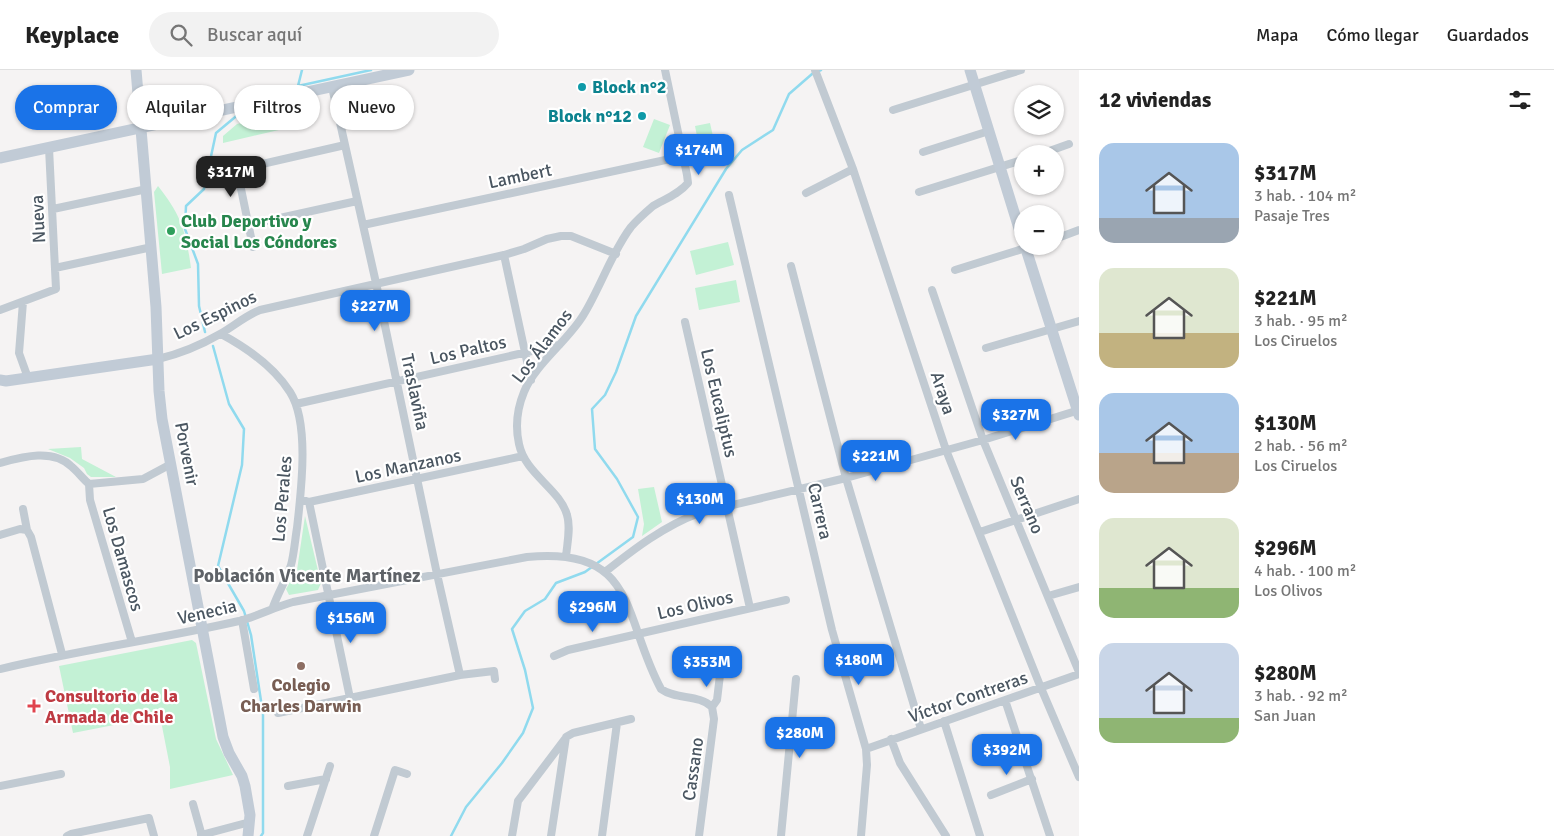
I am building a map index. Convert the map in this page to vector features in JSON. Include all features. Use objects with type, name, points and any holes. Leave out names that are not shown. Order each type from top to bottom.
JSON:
[{"type":"street","name":"Porvenir","points":[[136,70],[137,85]]},
{"type":"street","points":[[337,85],[409,70]]},
{"type":"street","name":"Los Álamos","points":[[566,557],[567,515],[561,502],[534,472],[523,456],[519,445],[517,417],[525,390],[559,345],[575,328],[626,234],[652,208],[683,189],[688,183],[665,70]]},
{"type":"street","name":"Araya","points":[[816,70],[853,169],[946,450],[1041,688],[1079,777]]},
{"type":"street","points":[[970,70],[1014,209]]},
{"type":"street","points":[[893,110],[1021,70]]},
{"type":"street","points":[[224,109],[330,86]]},
{"type":"street","points":[[0,158],[128,130]]},
{"type":"street","name":"Porvenir","points":[[141,130],[152,247],[162,419],[223,737],[229,753],[242,776],[248,799],[250,822],[248,836]]},
{"type":"street","name":"Traslaviña","points":[[342,130],[460,675]]},
{"type":"street","points":[[923,152],[989,131]]},
{"type":"street","points":[[1064,146],[1069,144]]},
{"type":"street","points":[[253,248],[239,171],[243,167],[345,145]]},
{"type":"street","name":"Nueva","points":[[23,302],[56,289],[49,148]]},
{"type":"street","name":"Lambert","points":[[363,225],[684,156]]},
{"type":"street","points":[[919,192],[1014,163]]},
{"type":"street","points":[[806,193],[853,169]]},
{"type":"street","points":[[53,209],[147,189]]},
{"type":"street","name":"Carrera","points":[[729,194],[834,639],[866,749],[867,765],[861,836]]},
{"type":"street","points":[[248,225],[357,201]]},
{"type":"street","points":[[1064,236],[1079,230]]},
{"type":"street","name":"Los Espinos","points":[[0,380],[28,378],[172,356],[221,334],[242,319],[260,310],[504,255],[553,237],[571,236],[616,254]]},
{"type":"street","points":[[55,268],[152,247]]},
{"type":"street","points":[[955,270],[1014,249]]},
{"type":"street","points":[[504,255],[531,380]]},
{"type":"street","points":[[603,571],[650,538],[683,519],[699,513],[846,478],[1079,412],[1051,330],[1029,255]]},
{"type":"street","points":[[791,266],[846,478],[921,729]]},
{"type":"street","name":"Serrano","points":[[932,290],[983,440],[1079,673]]},
{"type":"street","points":[[0,310],[23,302],[19,353],[28,378]]},
{"type":"street","points":[[986,348],[1079,321]]},
{"type":"street","name":"Los Eucaliptus","points":[[685,322],[750,608]]},
{"type":"street","name":"Los Perales","points":[[221,334],[258,358],[277,376],[290,392],[296,404],[303,468],[300,499],[291,566],[278,591],[273,608]]},
{"type":"street","name":"Los Paltos","points":[[296,404],[559,345]]},
{"type":"street","points":[[0,463],[35,456],[50,456],[61,459],[72,466],[89,484],[143,479],[171,464]]},
{"type":"street","name":"Los Manzanos","points":[[309,502],[523,456]]},
{"type":"street","name":"Los Damascos","points":[[89,484],[93,509],[132,642]]},
{"type":"street","points":[[980,532],[1079,498]]},
{"type":"street","points":[[300,499],[309,502],[330,595],[350,698]]},
{"type":"street","points":[[23,510],[62,654]]},
{"type":"street","points":[[0,535],[20,529],[27,530]]},
{"type":"street","name":"Venecia","points":[[0,668],[62,654],[242,620],[273,608],[437,574],[527,557],[550,555],[566,557]]},
{"type":"street","points":[[566,557],[588,563],[603,571],[615,582],[625,597],[661,689],[666,693],[704,701],[712,707]]},
{"type":"street","points":[[1048,596],[1079,587]]},
{"type":"street","name":"Los Olivos","points":[[554,656],[568,650],[786,600]]},
{"type":"street","points":[[242,620],[254,689]]},
{"type":"street","points":[[278,713],[460,675],[494,671],[495,679]]},
{"type":"street","name":"Víctor Contreras","points":[[866,749],[1079,673]]},
{"type":"street","name":"Cassano","points":[[699,836],[714,719],[712,707],[717,700],[720,675]]},
{"type":"street","points":[[781,836],[796,680]]},
{"type":"street","points":[[1005,700],[1050,836]]},
{"type":"street","points":[[512,836],[518,801],[566,737],[573,733],[631,719]]},
{"type":"street","points":[[602,836],[617,722]]},
{"type":"street","points":[[944,722],[980,836]]},
{"type":"street","points":[[551,836],[566,737]]},
{"type":"street","points":[[891,740],[900,763],[946,836]]},
{"type":"street","points":[[307,836],[330,766]]},
{"type":"street","points":[[374,836],[395,770],[407,774]]},
{"type":"street","points":[[0,786],[61,774]]},
{"type":"street","points":[[288,786],[326,779]]},
{"type":"street","points":[[991,795],[1032,779]]},
{"type":"street","points":[[194,804],[202,836],[250,822]]},
{"type":"street","points":[[66,836],[149,818],[154,836]]},
{"type":"green space","points":[[654,119],[670,125],[659,153],[643,147]]},
{"type":"green space","points":[[710,123],[717,154],[701,157],[695,126]]},
{"type":"green space","points":[[234,127],[234,130],[279,130],[223,143],[223,136]]},
{"type":"green space","name":"Club Deportivo y Social Los Cóndores","points":[[158,186],[172,206],[181,224],[191,268],[162,274],[154,192]]},
{"type":"green space","points":[[728,242],[734,265],[696,275],[690,251]]},
{"type":"green space","points":[[736,280],[740,302],[699,310],[695,288]]},
{"type":"green space","points":[[81,447],[82,459],[116,477],[91,477],[84,468],[70,458],[48,449]]},
{"type":"green space","points":[[654,487],[662,522],[642,536],[644,524],[638,489]]},
{"type":"green space","points":[[305,516],[321,583],[318,590],[289,595],[286,589],[297,570]]},
{"type":"green space","points":[[192,640],[196,643],[216,739],[233,775],[170,789],[170,767],[160,716],[73,733],[59,666]]},
{"type":"waterway","points":[[302,70],[298,86],[371,70]]},
{"type":"waterway","points":[[451,836],[466,807],[502,763],[523,733],[533,708],[525,670],[512,629],[525,611],[545,599],[556,583],[585,572],[633,537],[638,517],[617,479],[595,449],[592,409],[605,395],[616,372],[636,316],[726,169],[742,150],[773,130],[789,94],[812,74],[821,70]]},
{"type":"waterway","points":[[205,332],[199,306],[198,264],[185,229],[186,206],[204,189],[216,133],[234,118]]},
{"type":"waterway","points":[[213,346],[229,404],[244,429],[242,465],[218,566],[244,611],[251,635],[263,714],[263,833],[261,836]]},
{"type":"place","name":"Block n°2","points":[[582,87]]},
{"type":"place","name":"Block n°12","points":[[642,116]]},
{"type":"place","name":"Club Deportivo y Social Los Cóndores","points":[[171,231]]},
{"type":"place","name":"Colegio Charles Darwin","points":[[301,666]]},
{"type":"place","name":"Consultorio de la Armada de Chile","points":[[34,706]]},
{"type":"district","name":"Población Vicente Martínez","points":[[307,575]]}]
